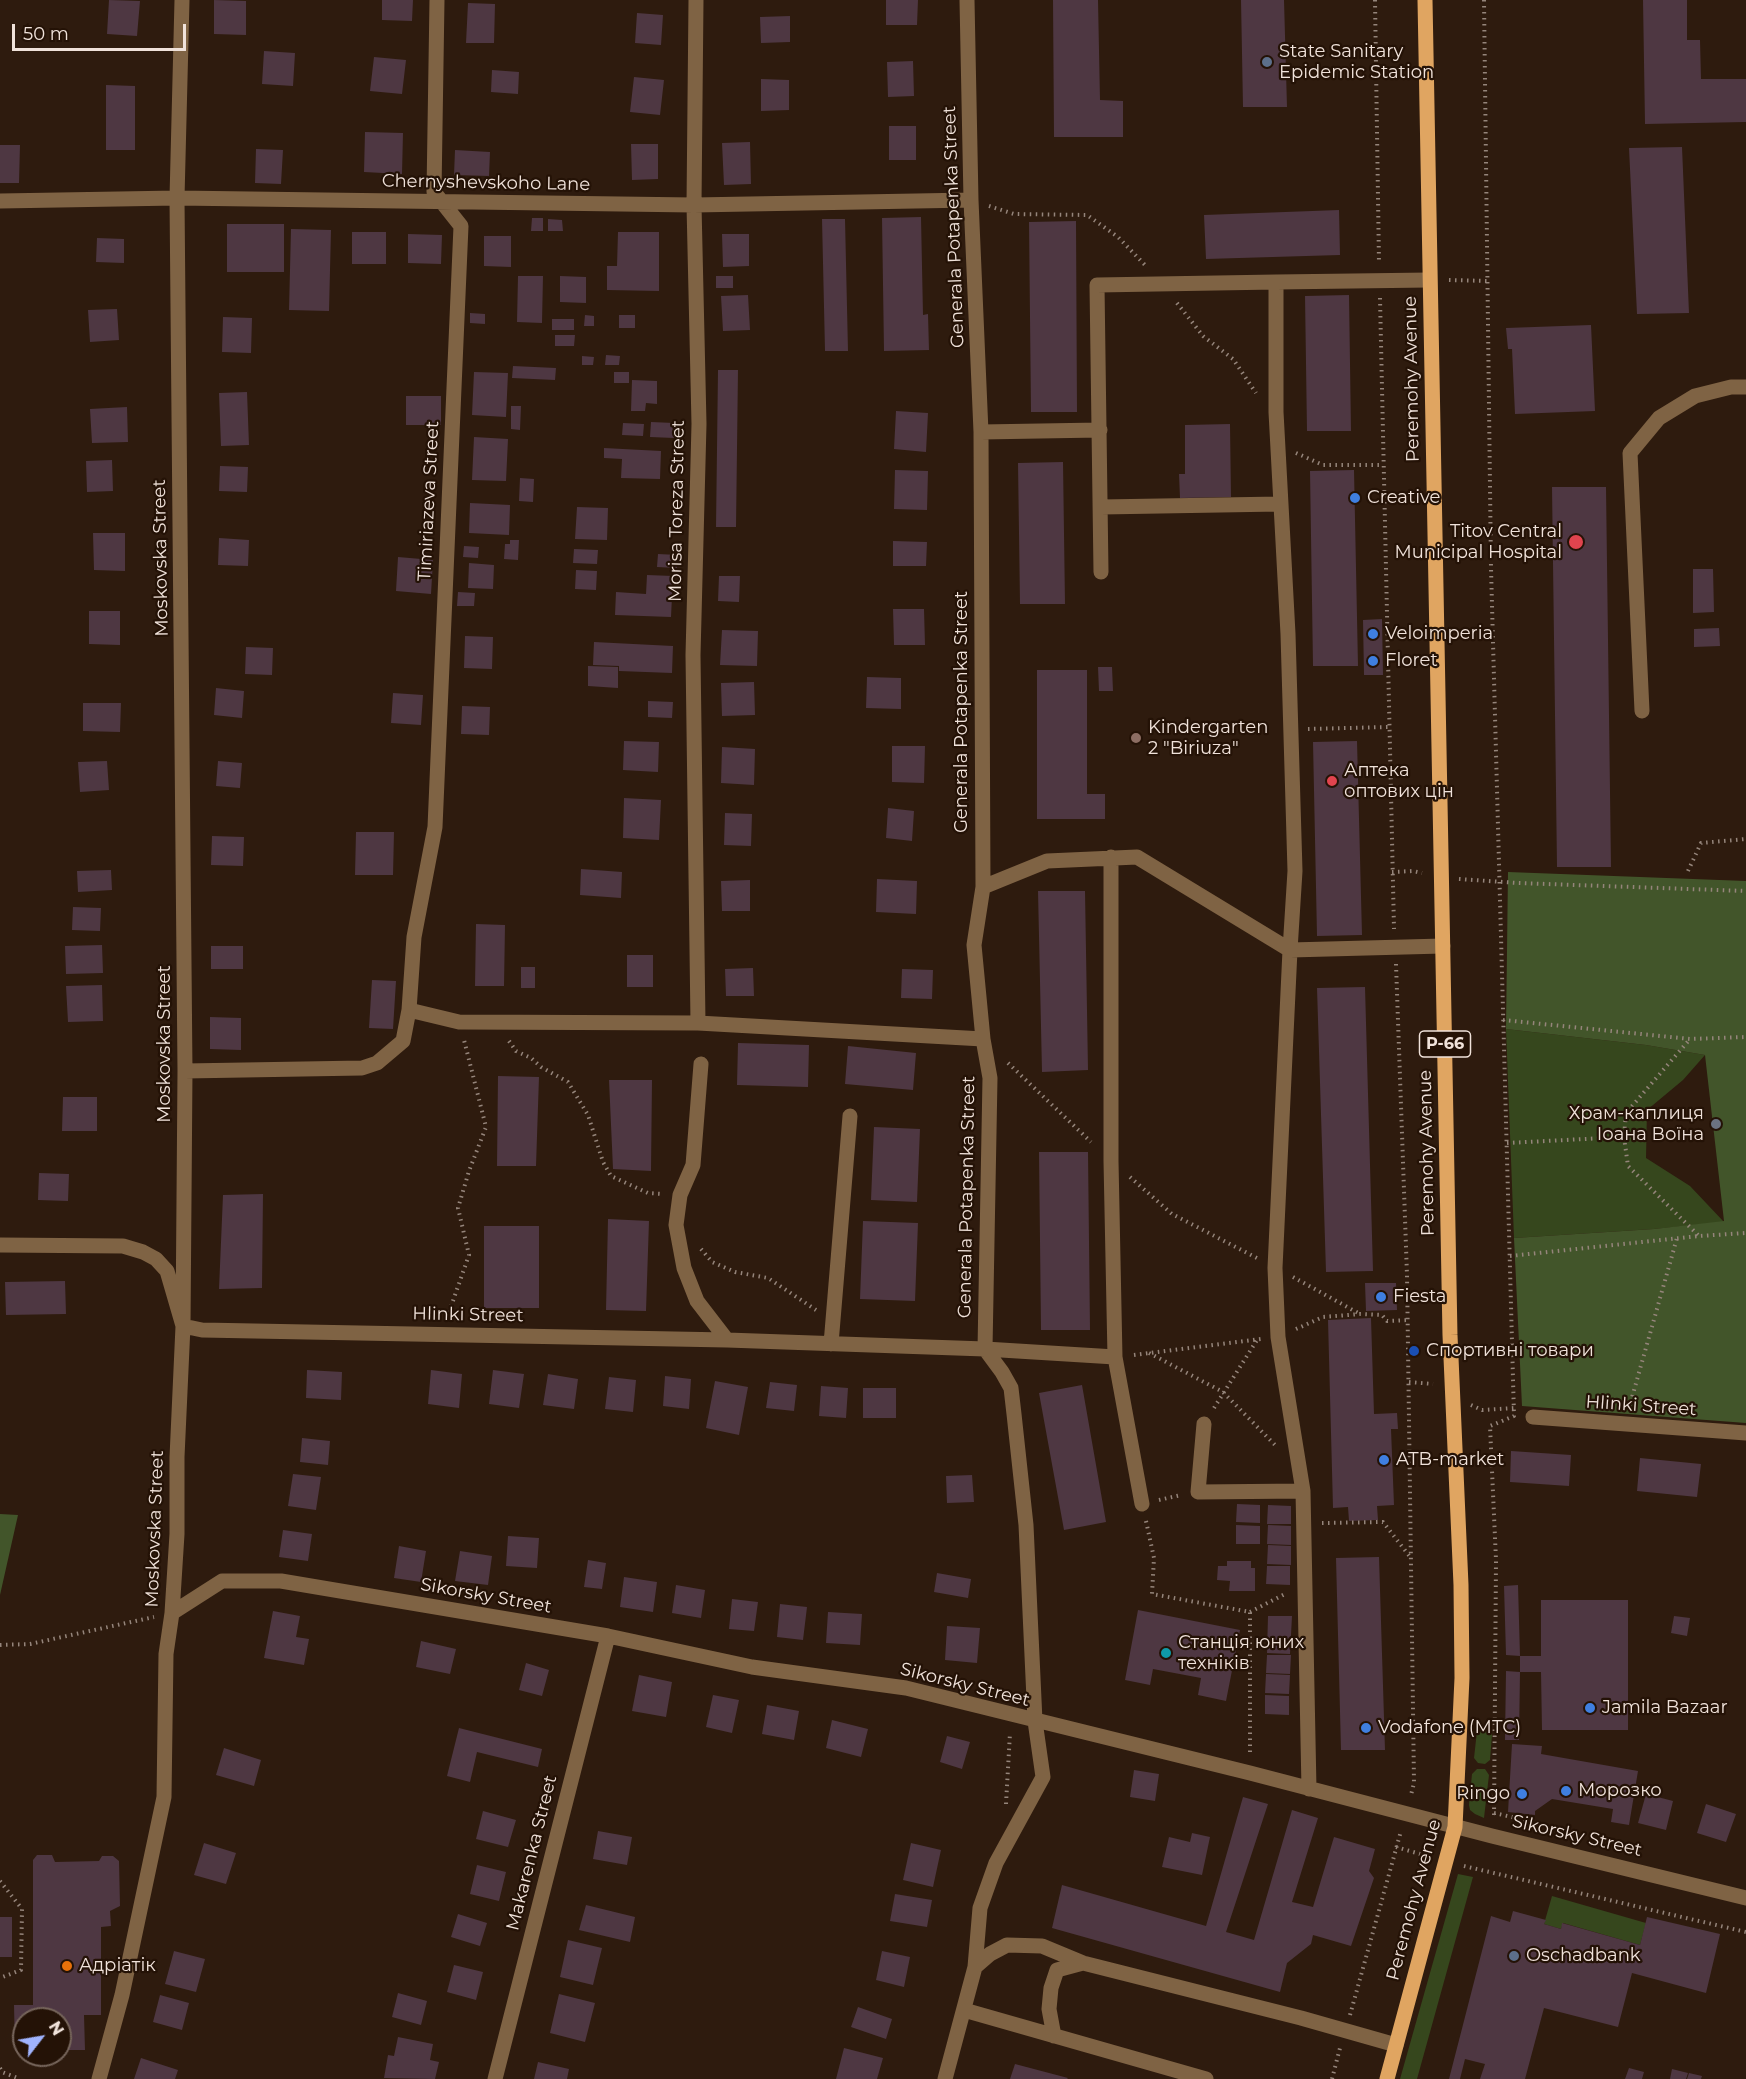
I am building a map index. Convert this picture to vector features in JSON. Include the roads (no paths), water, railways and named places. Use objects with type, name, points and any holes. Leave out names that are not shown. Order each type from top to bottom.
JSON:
[{"type":"main road","name":"Peremohy Avenue","points":[[1387,2079],[1455,1827],[1462,1678],[1461,1585],[1450,1335],[1425,0]]},
{"type":"street","name":"Moskovska Street","points":[[99,2079],[122,1995],[164,1797],[166,1654],[172,1613],[177,1534],[177,1457],[183,1326],[185,1071],[177,198],[182,0]]},
{"type":"street","name":"Timiriazeva Street","points":[[185,1071],[362,1068],[377,1063],[403,1041],[409,1010],[414,937],[435,827],[461,226],[434,192],[437,0]]},
{"type":"street","name":"Morisa Toreza Street","points":[[696,0],[693,205],[699,424],[693,655],[698,1023]]},
{"type":"street","name":"Generala Potapenka Street","points":[[967,0],[971,200],[981,432],[983,887],[974,945],[983,1040],[990,1078],[985,1349]]},
{"type":"street","name":"Chernyshevskoho Lane","points":[[0,201],[177,198],[693,205],[971,200]]},
{"type":"street","points":[[1101,572],[1098,285],[1429,280]]},
{"type":"street","points":[[1276,282],[1277,445],[1292,730],[1295,871],[1275,1268],[1278,1337],[1303,1491],[1309,1788]]},
{"type":"street","points":[[1642,711],[1629,453],[1659,418],[1695,396],[1731,387],[1746,387]]},
{"type":"street","points":[[981,432],[1100,430]]},
{"type":"street","points":[[1101,507],[1280,504]]},
{"type":"street","points":[[1111,857],[1111,1161],[1116,1357],[1142,1504]]},
{"type":"street","points":[[983,887],[1047,861],[1137,857],[1290,950],[1443,946]]},
{"type":"street","points":[[409,1010],[459,1022],[698,1023],[983,1040]]},
{"type":"street","points":[[701,1064],[693,1165],[680,1195],[676,1225],[684,1268],[697,1301],[727,1341]]},
{"type":"street","points":[[831,1344],[850,1116]]},
{"type":"street","points":[[0,1245],[123,1246],[143,1252],[156,1259],[167,1271],[183,1326]]},
{"type":"street","name":"Hlinki Street","points":[[183,1326],[202,1330],[442,1334],[985,1349],[1116,1357]]},
{"type":"street","points":[[945,2079],[975,1967],[980,1908],[996,1863],[1043,1777],[1035,1722],[1026,1525],[1011,1388],[985,1349]]},
{"type":"street","name":"Hlinki Street","points":[[1533,1417],[1746,1433]]},
{"type":"street","points":[[1204,1424],[1198,1492],[1303,1491]]},
{"type":"street","name":"Sikorsky Street","points":[[172,1613],[222,1581],[281,1581],[608,1636],[752,1667],[906,1688],[1746,1898]]},
{"type":"street","name":"Makarenka Street","points":[[495,2079],[608,1636]]},
{"type":"street","points":[[975,1967],[990,1954],[1006,1945],[1042,1946],[1083,1963],[1396,2045]]},
{"type":"street","points":[[1054,2036],[1049,2009],[1051,1988],[1057,1970],[1083,1963]]},
{"type":"street","points":[[964,2010],[1206,2079]]},
{"type":"place","name":"State Sanitary Epidemic Station","points":[[1267,62]]},
{"type":"place","name":"Creative","points":[[1355,498]]},
{"type":"place","name":"Titov Central Municipal Hospital","points":[[1576,542]]},
{"type":"place","name":"Veloimperia","points":[[1373,634]]},
{"type":"place","name":"Floret","points":[[1373,661]]},
{"type":"place","name":"Kindergarten 2 \"Biriuza\"","points":[[1136,738]]},
{"type":"place","name":"Аптека оптових цін","points":[[1332,781]]},
{"type":"place","name":"Храм-каплиця Іоана Воїна","points":[[1716,1124]]},
{"type":"place","name":"Fiesta","points":[[1381,1297]]},
{"type":"place","name":"Спортивні товари","points":[[1414,1351]]},
{"type":"place","name":"ATB-market","points":[[1384,1460]]},
{"type":"place","name":"Станція юних техніків","points":[[1166,1653]]},
{"type":"place","name":"Jamila Bazaar","points":[[1590,1708]]},
{"type":"place","name":"Vodafone (МТС)","points":[[1366,1728]]},
{"type":"place","name":"Морозко","points":[[1566,1791]]},
{"type":"place","name":"Ringo","points":[[1522,1794]]},
{"type":"place","name":"Oschadbank","points":[[1514,1956]]},
{"type":"place","name":"Адріатік","points":[[67,1966]]}]
